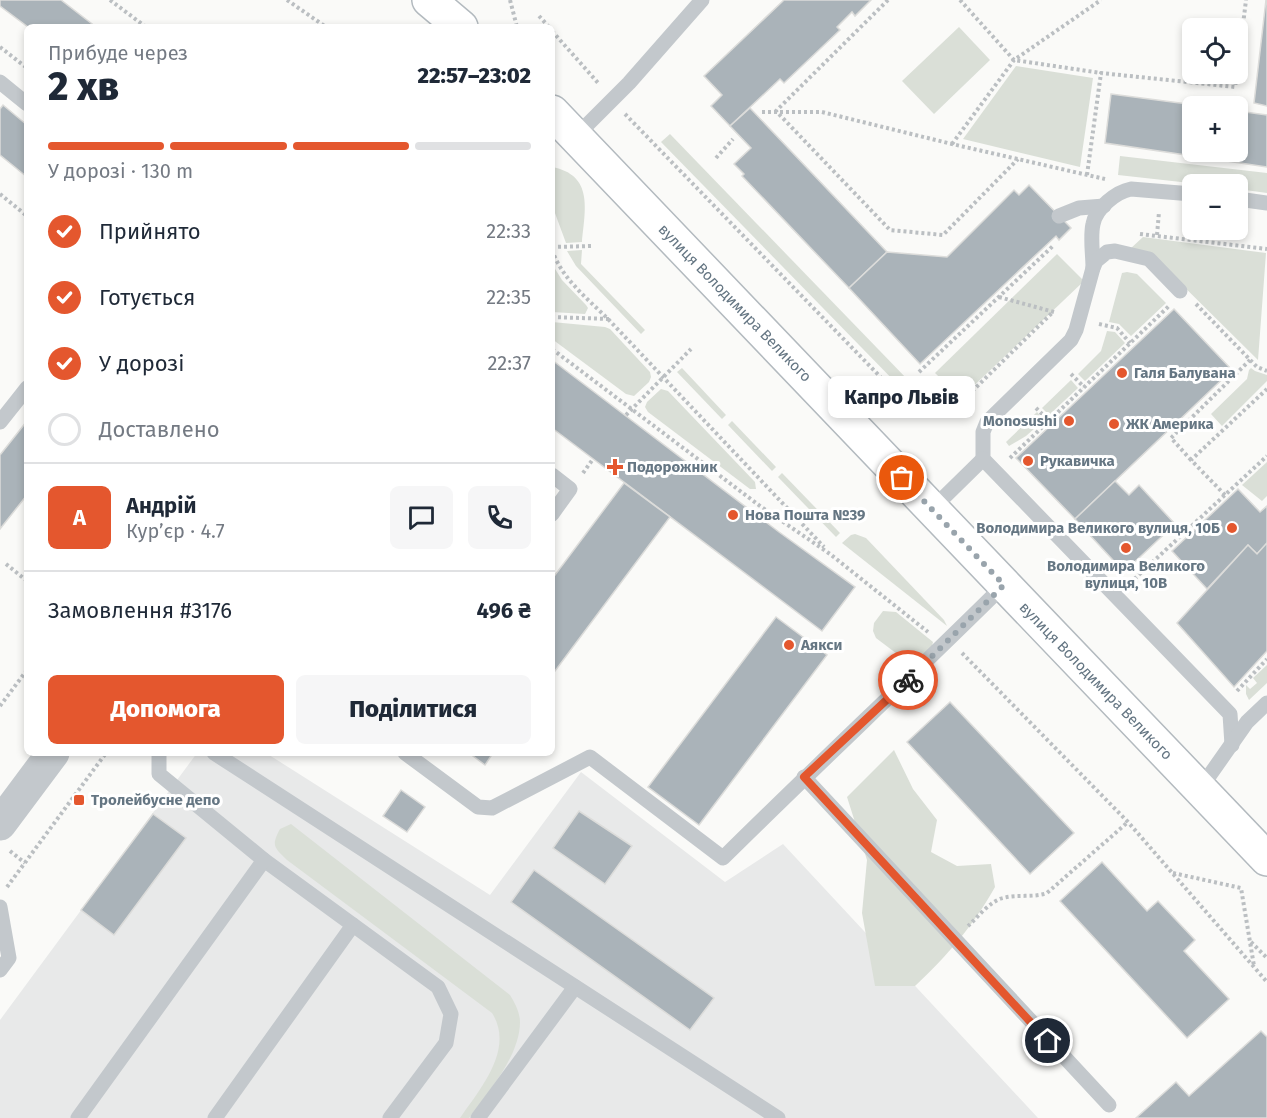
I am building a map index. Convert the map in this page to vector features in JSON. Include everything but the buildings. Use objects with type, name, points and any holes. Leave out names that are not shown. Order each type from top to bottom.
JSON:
[{"type":"main road","points":[[433,1],[458,24]]},
{"type":"main road","name":"вулиця Володимира Великого","points":[[555,115],[1267,859]]},
{"type":"street","points":[[0,824],[51,756]]},
{"type":"lane","points":[[575,136],[613,100],[702,0]]},
{"type":"lane","points":[[0,82],[24,102]]},
{"type":"lane","points":[[1093,268],[1093,222],[1104,206],[1116,195],[1131,189],[1182,193]]},
{"type":"lane","points":[[1248,200],[1267,203]]},
{"type":"lane","points":[[1059,216],[1079,208],[1104,206]]},
{"type":"lane","points":[[1178,295],[1149,259],[1114,251],[1107,252],[1096,261],[1077,330],[1071,340],[987,422],[982,432],[983,459],[1230,714],[1232,745]]},
{"type":"lane","points":[[0,422],[24,392]]},
{"type":"lane","points":[[932,509],[983,459]]},
{"type":"lane","points":[[555,478],[570,489],[555,510]]},
{"type":"lane","points":[[409,756],[478,807],[492,808],[590,757],[723,858],[1004,585]]},
{"type":"lane","points":[[1200,789],[1247,722],[1267,703]]},
{"type":"lane","points":[[159,756],[159,774],[264,861],[438,987],[451,1014],[446,1043],[390,1118]]},
{"type":"lane","points":[[219,756],[778,1118]]},
{"type":"lane","points":[[804,777],[1108,1105]]},
{"type":"lane","points":[[78,1118],[264,861]]},
{"type":"lane","points":[[0,907],[9,958],[0,970]]},
{"type":"lane","points":[[214,1118],[353,925]]},
{"type":"lane","points":[[478,1118],[575,987]]},
{"type":"path","points":[[110,0],[142,24]]},
{"type":"path","points":[[287,0],[322,24]]},
{"type":"path","points":[[510,0],[516,24]]},
{"type":"path","points":[[776,111],[888,0]]},
{"type":"path","points":[[960,0],[1014,60],[1101,73],[1182,81]]},
{"type":"path","points":[[952,144],[1014,60],[1101,0]]},
{"type":"path","points":[[1244,18],[1246,0]]},
{"type":"path","points":[[539,16],[546,24]]},
{"type":"path","points":[[555,33],[639,130],[897,394],[955,408],[1053,312],[999,297]]},
{"type":"path","points":[[0,47],[24,66]]},
{"type":"path","points":[[1087,175],[1101,73]]},
{"type":"path","points":[[1206,84],[1235,87],[1235,84]]},
{"type":"path","points":[[776,111],[890,230],[943,235],[1018,159]]},
{"type":"path","points":[[762,112],[822,112],[1109,180]]},
{"type":"path","points":[[716,158],[733,139]]},
{"type":"path","points":[[0,194],[24,214]]},
{"type":"path","points":[[1157,235],[1267,249]]},
{"type":"path","points":[[919,372],[1054,245]]},
{"type":"path","points":[[555,249],[593,246]]},
{"type":"path","points":[[555,255],[572,284],[664,377],[830,554]]},
{"type":"path","points":[[1008,460],[1178,295]]},
{"type":"path","points":[[1192,300],[1257,367],[1267,371]]},
{"type":"path","points":[[555,316],[609,320]]},
{"type":"path","points":[[1104,326],[1117,328],[1130,343]]},
{"type":"path","points":[[626,415],[691,349]]},
{"type":"path","points":[[555,351],[760,506],[830,554],[933,636]]},
{"type":"path","points":[[1225,495],[1171,438],[1250,360]]},
{"type":"path","points":[[1071,374],[1084,387]]},
{"type":"path","points":[[1191,460],[1267,389]]},
{"type":"path","points":[[1036,408],[1049,421]]},
{"type":"path","points":[[1127,586],[1267,456]]},
{"type":"path","points":[[6,564],[24,579]]},
{"type":"path","points":[[955,646],[1128,822],[1267,982]]},
{"type":"path","points":[[1233,696],[1267,659]]},
{"type":"path","points":[[0,706],[24,674]]},
{"type":"path","points":[[6,888],[104,756]]},
{"type":"path","points":[[954,939],[995,901],[1003,897],[1040,896],[1047,893],[1128,822]]},
{"type":"path","points":[[1173,873],[1241,888],[1254,966]]},
{"type":"path","points":[[1250,940],[1267,958]]},
{"type":"shaded area","points":[[959,27],[990,60],[934,114],[902,81]]},
{"type":"shaded area","points":[[1016,66],[1093,78],[1080,167],[963,139]]},
{"type":"shaded area","points":[[670,134],[909,381],[901,388],[661,142]]},
{"type":"shaded area","points":[[1120,156],[1267,173],[1267,193],[1248,190],[1248,174],[1182,174],[1182,182],[1118,175]]},
{"type":"shaded area","points":[[555,168],[575,178],[584,195],[582,242],[566,243],[555,213]]},
{"type":"shaded area","points":[[1143,237],[1266,253],[1258,360],[1152,255],[1129,250]]},
{"type":"shaded area","points":[[582,250],[581,264],[645,330],[641,334],[576,266],[567,251]]},
{"type":"shaded area","points":[[1057,254],[1084,281],[961,398],[935,373]]},
{"type":"shaded area","points":[[555,269],[562,280],[588,308],[585,314],[555,312]]},
{"type":"shaded area","points":[[1122,273],[1137,274],[1166,303],[1131,336],[1119,324],[1109,322]]},
{"type":"shaded area","points":[[555,322],[610,329],[650,372],[649,382],[634,396],[626,394],[555,341]]},
{"type":"shaded area","points":[[1107,331],[1115,332],[1125,343],[1085,381],[1078,374],[1101,351]]},
{"type":"shaded area","points":[[682,368],[726,415],[722,419],[677,372]]},
{"type":"shaded area","points":[[1251,368],[1267,375],[1267,381],[1222,426],[1211,414],[1247,379]]},
{"type":"shaded area","points":[[1071,380],[1078,388],[1049,415],[1042,408]]},
{"type":"shaded area","points":[[661,389],[668,391],[755,482],[756,489],[750,489],[648,412],[645,407],[647,402]]},
{"type":"shaded area","points":[[1037,412],[1044,420],[1026,436],[1009,446],[1006,442]]},
{"type":"shaded area","points":[[732,421],[776,467],[772,471],[728,425]]},
{"type":"shaded area","points":[[1267,462],[1267,496],[1262,501],[1242,485]]},
{"type":"shaded area","points":[[782,473],[840,533],[836,537],[778,477]]},
{"type":"shaded area","points":[[855,534],[866,538],[944,620],[947,626],[842,543]]},
{"type":"shaded area","points":[[883,611],[896,612],[933,642],[917,663],[909,663],[876,638],[873,631],[874,623]]},
{"type":"shaded area","points":[[1267,665],[1267,683],[1249,700],[1246,685],[1250,689],[1257,683],[1253,678]]},
{"type":"shaded area","points":[[894,750],[913,789],[937,820],[931,852],[957,866],[991,864],[995,887],[959,940],[915,986],[875,986],[862,913],[867,860],[847,797]]},
{"type":"shaded area","name":"Тролейбусне депо","points":[[195,756],[271,756],[490,895],[581,772],[725,882],[783,844],[1038,1118],[0,1118],[0,1020]]},
{"type":"shaded area","points":[[291,824],[510,995],[520,1019],[515,1048],[502,1073],[469,1118],[460,1118],[485,1082],[500,1041],[498,1027],[492,1013],[287,860],[275,846],[275,839],[280,829]]},
{"type":"way so far","points":[[902,478],[1004,585],[908,680]]},
{"type":"place","name":"Галя Балувана","points":[[1122,373]]},
{"type":"place","name":"Monosushi","points":[[1069,421]]},
{"type":"place","name":"ЖК Америка","points":[[1114,424]]},
{"type":"place","name":"Рукавичка","points":[[1028,461]]},
{"type":"place","name":"Подорожник","points":[[615,467]]},
{"type":"place","name":"Капро Львів","points":[[902,478]]},
{"type":"place","name":"Нова Пошта №39","points":[[733,515]]},
{"type":"place","name":"Володимира Великого вулиця, 10Б","points":[[1232,528]]},
{"type":"place","name":"Володимира Великого вулиця, 10В","points":[[1126,548]]},
{"type":"place","name":"Аякси","points":[[789,645]]},
{"type":"place","name":"Тролейбусне депо","points":[[79,800]]},
{"type":"route","points":[[908,680],[804,777],[1048,1041]]}]
